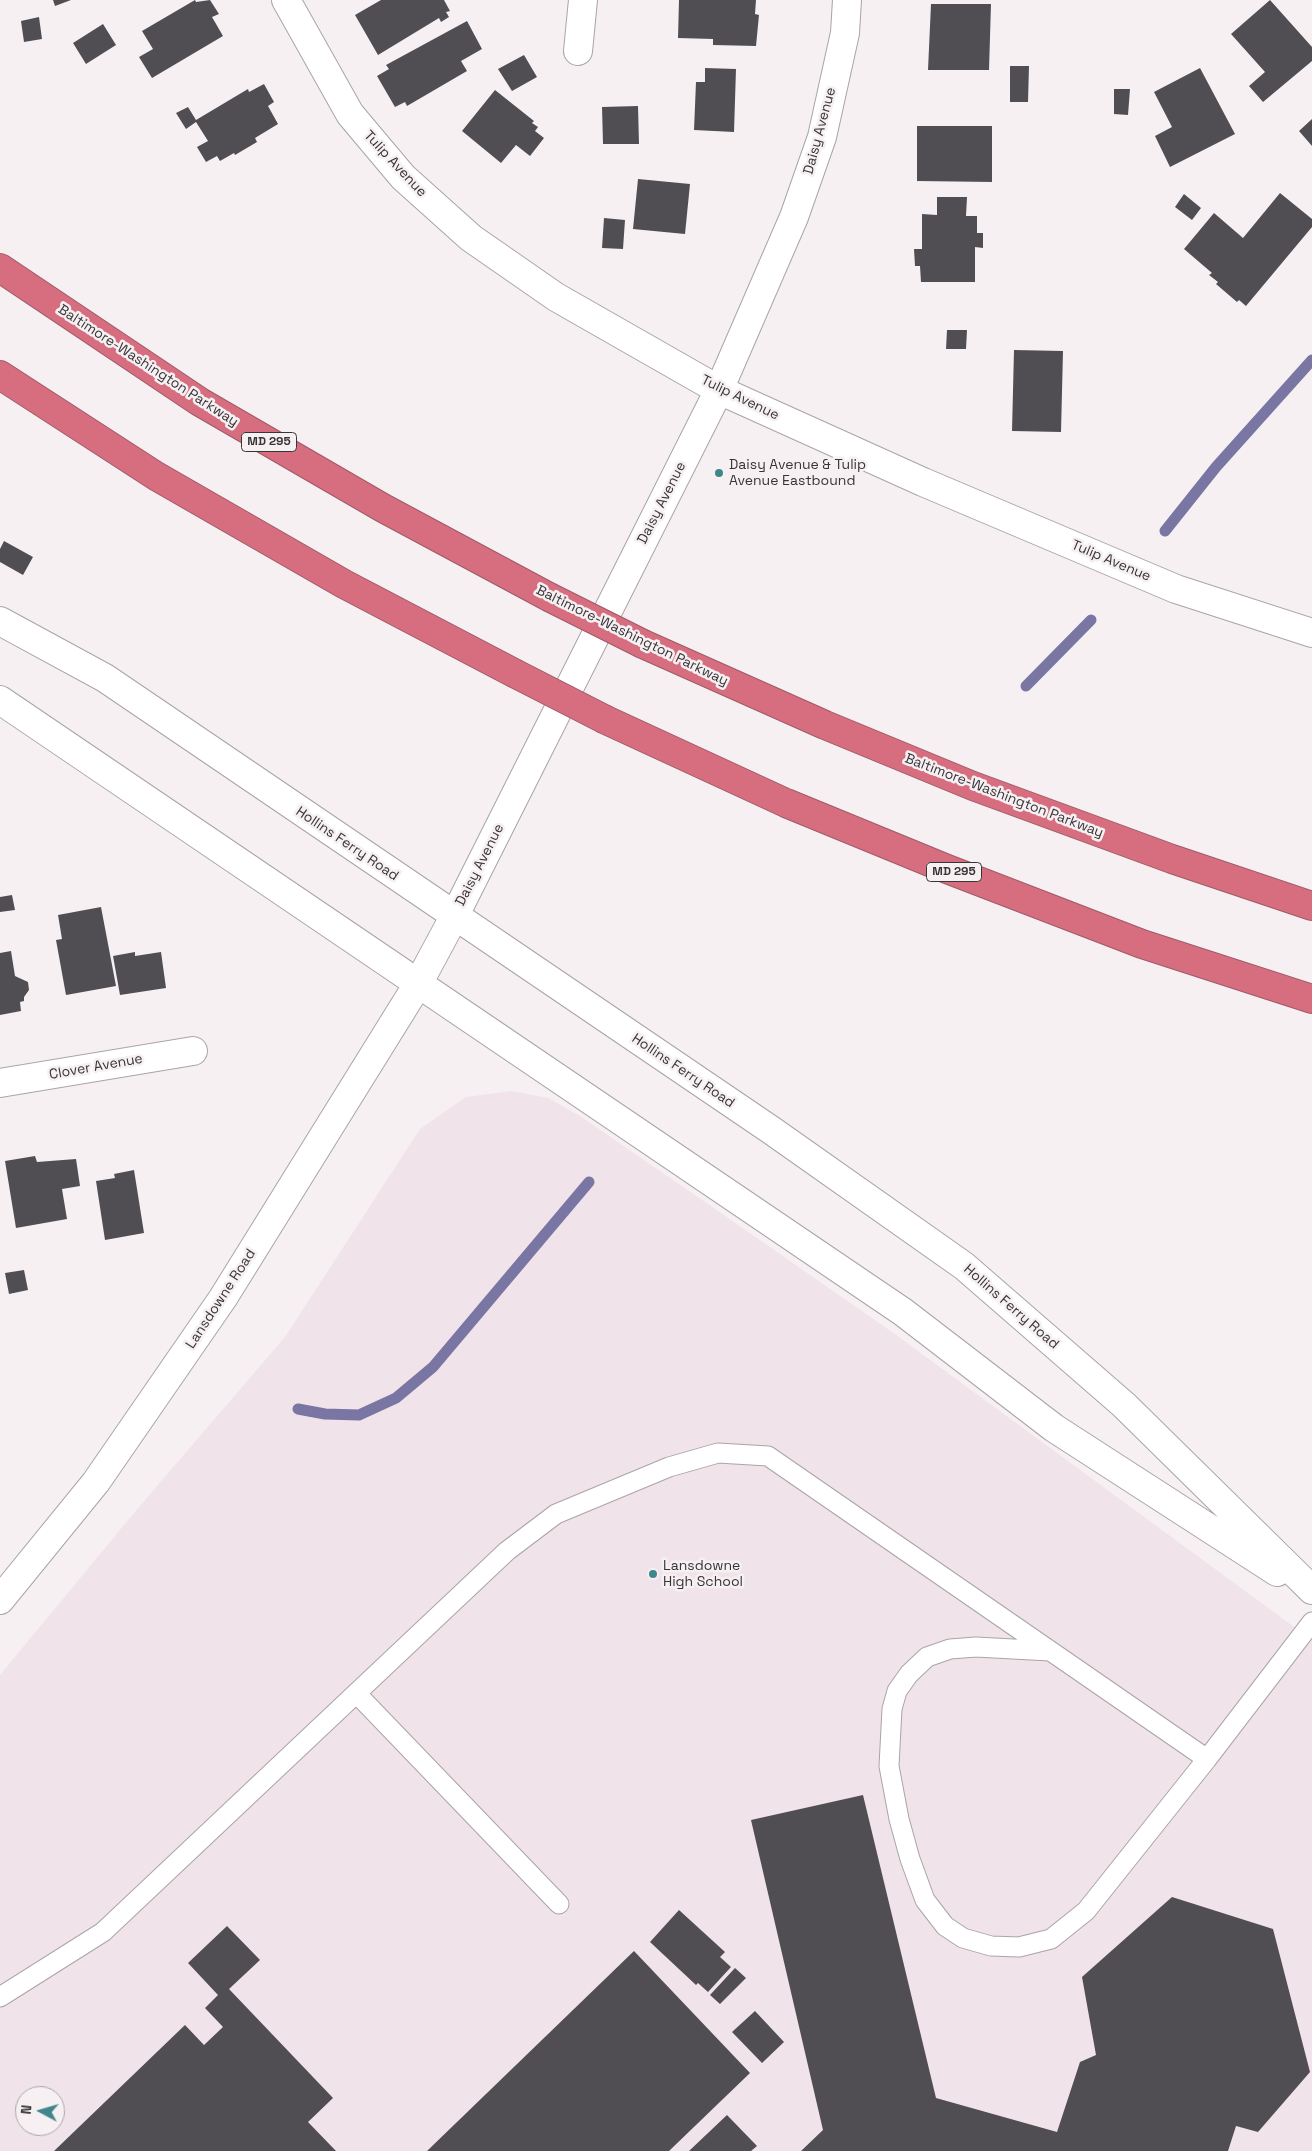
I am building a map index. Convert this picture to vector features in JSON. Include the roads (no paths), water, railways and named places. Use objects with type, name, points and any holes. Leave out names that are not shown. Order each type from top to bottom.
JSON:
[{"type":"highway","name":"Baltimore-Washington Parkway","points":[[0,268],[200,402],[383,508],[643,644],[825,725],[974,786],[1172,859],[1312,906]]},
{"type":"highway","name":"MD 295","points":[[0,375],[165,480],[344,584],[606,720],[786,803],[947,869],[1142,944],[1312,999]]},
{"type":"street","name":"Tulip Avenue","points":[[286,0],[350,114],[403,177],[471,238],[556,297],[719,390],[923,482],[1176,589],[1312,633]]},
{"type":"street","points":[[578,51],[583,0]]},
{"type":"street","name":"Daisy Avenue","points":[[418,984],[454,917],[719,390],[794,217],[822,137],[845,33],[847,0]]},
{"type":"street","name":"Hollins Ferry Road","points":[[0,621],[105,678],[454,917],[771,1130],[964,1266],[1124,1405],[1312,1590]]},
{"type":"street","points":[[0,700],[904,1312],[1054,1428],[1312,1595]]},
{"type":"street","name":"Lansdowne Road","points":[[0,1600],[96,1482],[223,1298],[418,984]]},
{"type":"street","name":"Clover Avenue","points":[[0,1083],[193,1050]]},
{"type":"lane","points":[[0,1997],[103,1932],[507,1551],[556,1514],[669,1467],[718,1453],[768,1456],[873,1527],[1206,1760]]},
{"type":"lane","points":[[1050,1651],[976,1647],[950,1649],[927,1657],[897,1691],[892,1709],[888,1740],[889,1766],[899,1819],[910,1859],[925,1900],[945,1926],[963,1938],[991,1946],[1019,1947],[1050,1940],[1086,1911],[1206,1760],[1312,1622]]},
{"type":"lane","points":[[357,1694],[560,1904]]},
{"type":"waterway","points":[[1165,531],[1216,467],[1312,360]]},
{"type":"waterway","points":[[1026,686],[1091,620]]},
{"type":"waterway","points":[[298,1409],[325,1414],[359,1415],[396,1398],[433,1367],[589,1182]]},
{"type":"place","name":"Daisy Avenue & Tulip Avenue Eastbound","points":[[719,473]]},
{"type":"place","name":"Lansdowne High School","points":[[653,1574]]}]
